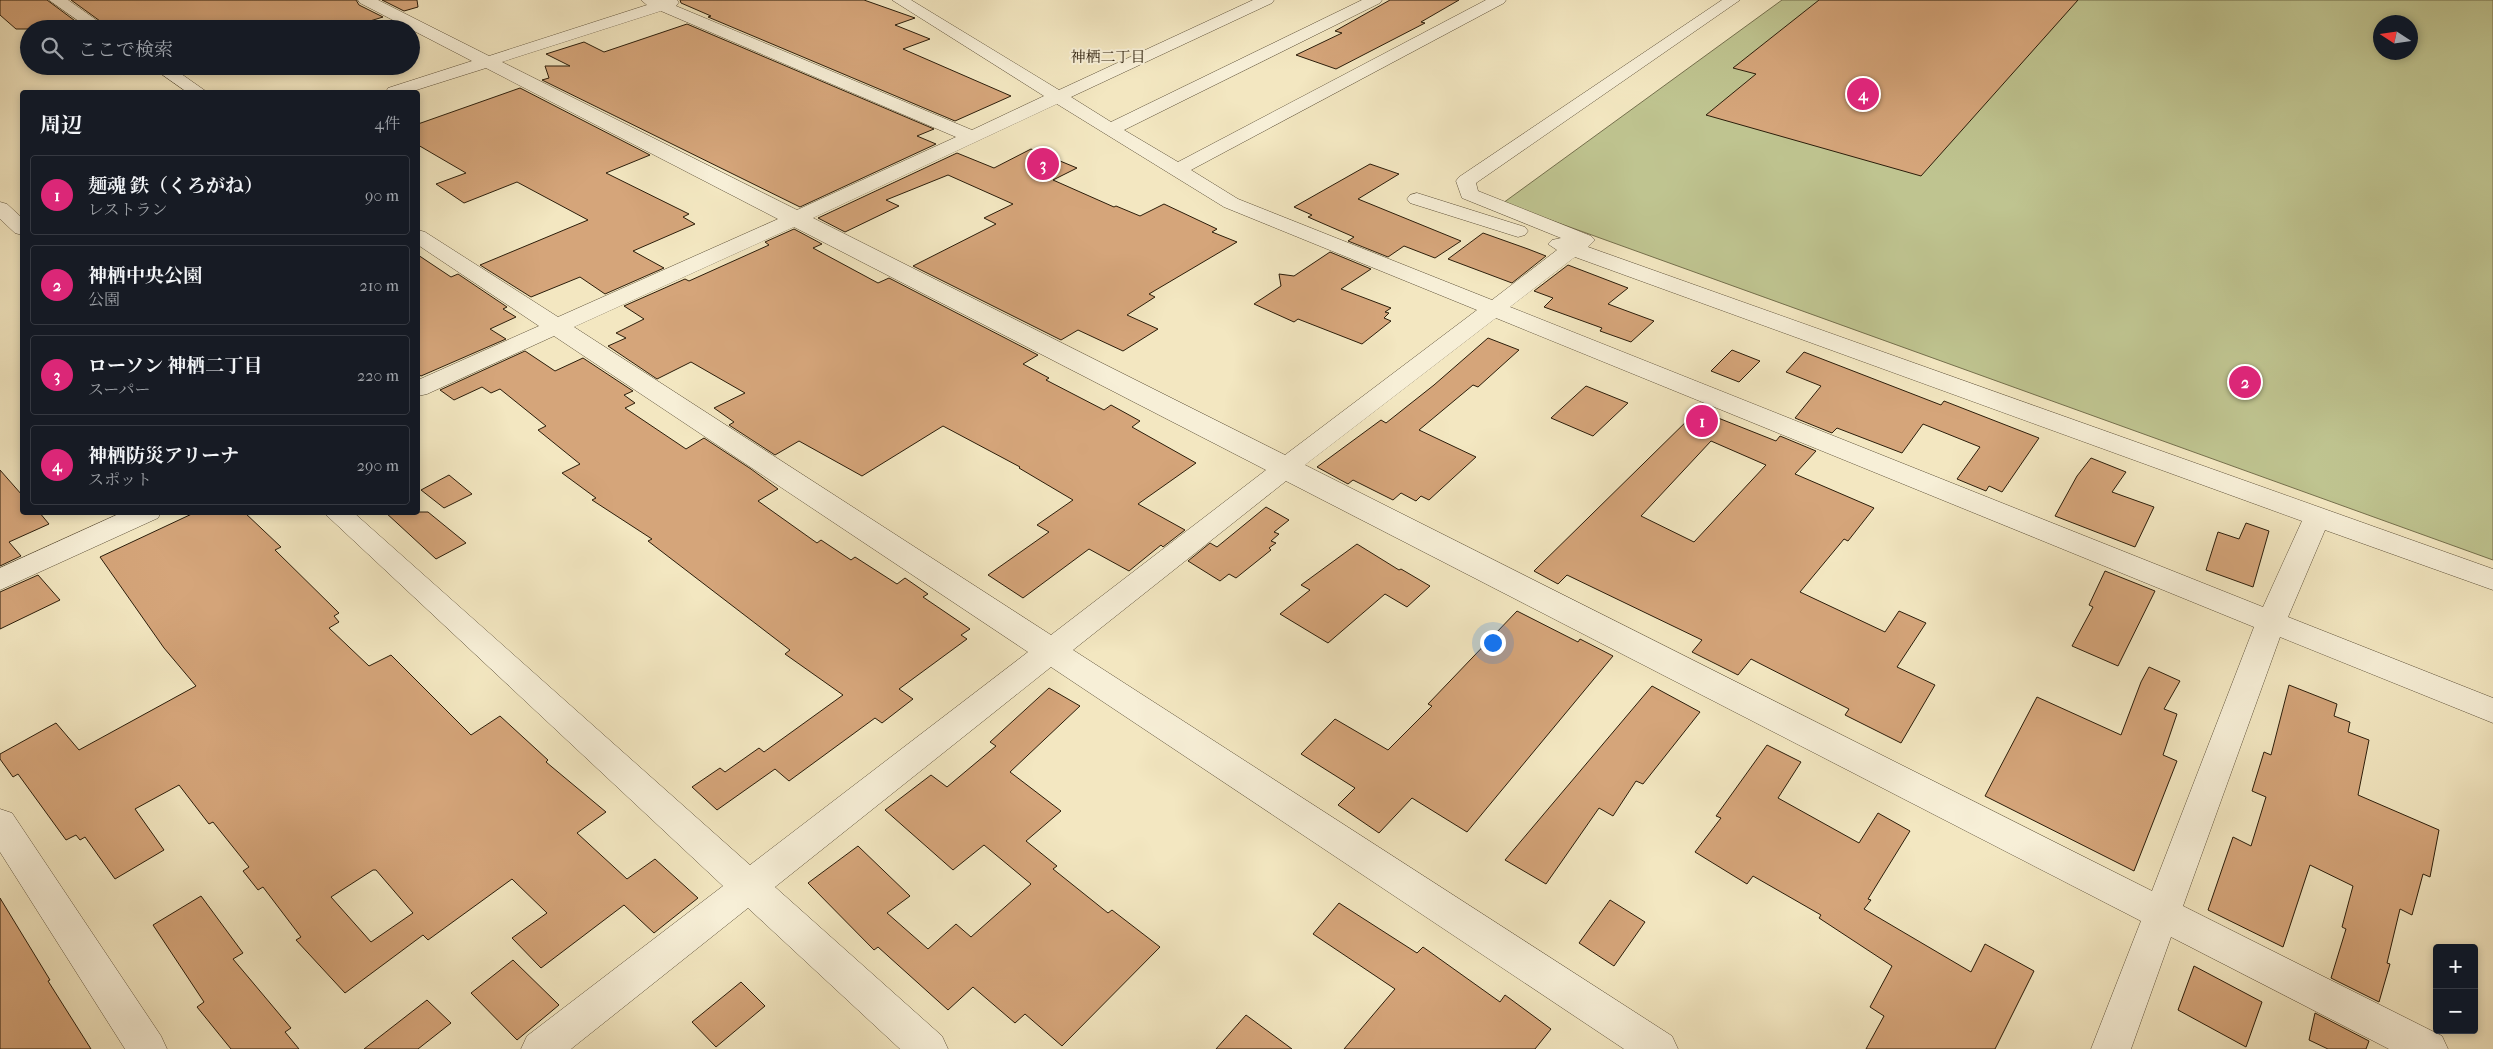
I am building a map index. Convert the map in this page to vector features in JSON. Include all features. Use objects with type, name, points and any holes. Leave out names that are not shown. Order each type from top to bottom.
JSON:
[{"type":"street","points":[[57,0],[87,20]]},
{"type":"street","points":[[366,0],[405,20]]},
{"type":"street","points":[[900,0],[1231,203],[2493,711]]},
{"type":"street","points":[[420,388],[794,219],[1266,0]]},
{"type":"street","points":[[1111,129],[1374,0]]},
{"type":"street","points":[[1177,170],[1498,0]]},
{"type":"street","points":[[541,1049],[1284,469],[1491,309],[1584,240],[1469,194],[1466,181],[1732,0]]},
{"type":"street","points":[[400,90],[663,2],[971,136]]},
{"type":"street","points":[[420,27],[1284,469],[2428,1049]]},
{"type":"street","points":[[172,75],[195,90]]},
{"type":"street","points":[[1417,199],[1572,248],[2493,580]]},
{"type":"street","points":[[420,237],[1658,1049]]},
{"type":"street","points":[[0,580],[141,515]]},
{"type":"street","points":[[339,515],[928,1049]]},
{"type":"street","points":[[2110,1049],[2271,622],[2317,517]]},
{"type":"street","points":[[0,822],[147,1049]]},
{"type":"green space","points":[[1782,0],[2493,0],[2493,560],[1503,203]]},
{"type":"building","points":[[0,0],[47,0],[74,20],[20,20],[20,29],[16,29],[0,15]]},
{"type":"building","points":[[71,0],[356,0],[359,5],[383,17],[373,20],[99,20]]},
{"type":"building","points":[[382,0],[417,0],[418,7],[404,11]]},
{"type":"building","points":[[680,0],[864,0],[915,18],[895,25],[930,39],[903,49],[1011,96],[955,121],[708,17],[711,16],[681,3]]},
{"type":"building","points":[[1390,0],[1459,0],[1421,22],[1425,23],[1336,69],[1296,55],[1342,33],[1335,31]]},
{"type":"building","points":[[1819,0],[2078,0],[1921,176],[1706,115],[1756,74],[1733,68]]},
{"type":"building","points":[[687,24],[934,129],[917,136],[936,144],[800,207],[542,80],[549,78],[545,66],[570,66],[546,54],[584,42],[604,52]]},
{"type":"building","points":[[520,88],[650,155],[606,173],[689,214],[683,217],[695,224],[633,251],[664,268],[605,294],[580,277],[531,297],[480,265],[588,220],[517,182],[464,203],[436,184],[466,173],[420,146],[420,123]]},
{"type":"building","points":[[1031,149],[1077,168],[1053,180],[1114,207],[1116,206],[1140,216],[1164,204],[1217,229],[1212,232],[1237,242],[1149,294],[1155,297],[1127,315],[1158,329],[1123,351],[1078,330],[1061,340],[913,266],[996,224],[984,218],[1013,204],[948,175],[886,200],[899,206],[845,232],[818,218],[957,153],[994,168]]},
{"type":"building","points":[[1370,164],[1399,174],[1358,199],[1461,241],[1435,258],[1404,246],[1388,257],[1348,241],[1354,237],[1308,217],[1312,215],[1294,207]]},
{"type":"building","points":[[794,229],[822,244],[813,248],[878,283],[889,278],[1038,355],[1023,364],[1049,378],[1046,380],[1104,410],[1111,405],[1140,421],[1132,427],[1196,463],[1138,504],[1185,530],[1163,547],[1161,545],[1129,571],[1089,549],[1023,598],[988,575],[1049,532],[1037,525],[1073,500],[1020,467],[943,426],[862,476],[799,441],[775,455],[729,425],[734,422],[714,408],[745,393],[691,362],[657,379],[608,346],[626,338],[616,333],[644,319],[624,306],[685,279],[689,281],[769,245],[765,242]]},
{"type":"building","points":[[1483,233],[1546,256],[1512,283],[1448,259]]},
{"type":"building","points":[[1330,252],[1371,269],[1341,289],[1391,308],[1385,312],[1389,313],[1384,318],[1391,321],[1362,344],[1298,319],[1294,322],[1254,304],[1281,286],[1279,274],[1294,276]]},
{"type":"building","points":[[420,256],[451,277],[458,274],[507,307],[503,309],[516,317],[490,329],[506,339],[421,376]]},
{"type":"building","points":[[1568,265],[1628,288],[1608,304],[1654,321],[1631,342],[1600,331],[1602,328],[1544,307],[1553,298],[1534,291]]},
{"type":"building","points":[[1488,338],[1519,350],[1478,387],[1473,385],[1419,430],[1476,457],[1429,500],[1421,496],[1416,501],[1401,493],[1393,500],[1353,480],[1348,484],[1317,467],[1381,420],[1386,423],[1434,385]]},
{"type":"building","points":[[1732,350],[1760,361],[1739,382],[1711,371]]},
{"type":"building","points":[[525,351],[555,371],[583,358],[633,391],[624,395],[635,403],[625,408],[686,449],[704,438],[751,469],[778,489],[758,501],[817,543],[821,540],[851,560],[855,557],[897,584],[905,578],[928,594],[923,597],[970,629],[961,635],[967,639],[899,689],[913,699],[882,723],[875,718],[789,781],[775,769],[717,810],[692,787],[720,768],[725,772],[759,748],[764,752],[843,695],[785,654],[790,650],[648,541],[652,539],[592,500],[596,498],[562,473],[580,464],[538,430],[546,426],[500,389],[491,393],[482,387],[454,400],[440,390]]},
{"type":"building","points":[[1804,352],[1941,405],[1944,401],[2039,438],[2002,492],[1989,486],[1986,491],[1957,479],[1980,447],[1923,424],[1902,453],[1837,428],[1832,433],[1795,418],[1821,386],[1786,372]]},
{"type":"building","points":[[1586,386],[1628,403],[1593,436],[1551,418]]},
{"type":"building","points":[[1698,410],[1776,441],[1780,436],[1816,451],[1795,474],[1874,508],[1848,541],[1844,539],[1800,592],[1885,632],[1899,611],[1926,623],[1897,667],[1935,685],[1901,743],[1845,715],[1849,709],[1751,659],[1738,675],[1692,652],[1702,640],[1567,575],[1558,584],[1534,571]],"holes":[[[1711,441],[1766,465],[1694,542],[1641,516]]]},
{"type":"building","points":[[2091,458],[2126,472],[2112,492],[2154,507],[2135,547],[2055,516],[2077,476]]},
{"type":"building","points":[[0,470],[20,493],[20,515],[42,515],[49,524],[9,542],[21,556],[0,566]]},
{"type":"building","points":[[449,475],[472,494],[444,508],[421,490]]},
{"type":"building","points":[[1266,507],[1289,520],[1274,532],[1279,534],[1271,541],[1276,543],[1269,548],[1271,550],[1236,578],[1229,574],[1220,581],[1188,561],[1210,543],[1217,547]]},
{"type":"building","points":[[420,512],[428,512],[466,543],[436,559],[388,515],[420,515]]},
{"type":"building","points":[[190,515],[247,515],[281,547],[275,550],[339,613],[334,616],[339,622],[329,628],[369,666],[391,655],[471,735],[500,716],[548,760],[546,762],[606,812],[577,833],[627,879],[655,859],[698,898],[654,933],[624,905],[541,968],[512,938],[547,913],[512,879],[428,940],[423,935],[345,993],[296,940],[301,937],[263,887],[258,890],[243,871],[249,867],[213,822],[209,824],[179,785],[135,809],[164,850],[115,879],[85,837],[80,840],[76,835],[66,840],[18,774],[13,777],[0,759],[0,754],[56,723],[79,750],[196,686],[164,648],[100,557]],"holes":[[[373,870],[376,870],[413,913],[371,942],[331,897]]]},
{"type":"building","points":[[2246,523],[2269,531],[2253,587],[2206,570],[2218,532],[2239,539]]},
{"type":"building","points":[[1357,544],[1399,570],[1401,569],[1430,586],[1407,607],[1385,594],[1328,643],[1280,614],[1310,590],[1301,585]]},
{"type":"building","points":[[2105,571],[2155,591],[2118,666],[2072,646],[2093,607],[2089,605]]},
{"type":"building","points":[[38,575],[60,600],[0,629],[0,592]]},
{"type":"building","points":[[1517,611],[1578,642],[1580,639],[1613,656],[1467,832],[1412,798],[1379,833],[1338,805],[1355,788],[1301,754],[1335,719],[1388,750],[1432,706],[1428,704]]},
{"type":"building","points":[[2149,667],[2180,681],[2164,709],[2177,714],[2163,755],[2177,761],[2134,871],[1985,796],[2037,697],[2121,735],[2141,682]]},
{"type":"building","points":[[2289,685],[2337,704],[2334,716],[2350,722],[2348,732],[2369,740],[2358,795],[2439,830],[2430,877],[2423,874],[2412,915],[2400,909],[2387,963],[2390,964],[2379,1002],[2331,978],[2346,929],[2342,927],[2353,886],[2310,865],[2283,947],[2208,910],[2233,837],[2251,846],[2266,797],[2252,791],[2264,752],[2271,755]]},
{"type":"building","points":[[1652,686],[1700,712],[1643,784],[1636,781],[1613,816],[1599,808],[1546,884],[1505,860]]},
{"type":"building","points":[[1049,688],[1080,706],[1010,772],[1061,811],[1026,841],[1057,866],[1053,869],[1108,913],[1112,910],[1160,947],[1062,1046],[1025,1014],[1015,1023],[973,987],[948,1010],[878,947],[874,950],[808,883],[858,846],[910,896],[887,913],[928,949],[956,924],[971,937],[1031,884],[984,845],[953,870],[885,810],[931,775],[947,787],[996,746],[990,742]]},
{"type":"building","points":[[1767,745],[1801,762],[1778,798],[1859,843],[1878,813],[1910,831],[1868,899],[1871,900],[1864,909],[1971,972],[1985,944],[2034,971],[1995,1049],[1866,1049],[1884,1016],[1870,1007],[1892,966],[1819,918],[1821,915],[1753,876],[1747,884],[1695,852],[1721,818],[1716,816]]},
{"type":"building","points":[[201,896],[243,953],[233,959],[291,1028],[285,1032],[299,1049],[231,1049],[197,1007],[204,1002],[153,925]]},
{"type":"building","points":[[0,898],[50,980],[48,981],[91,1049],[0,1049]]},
{"type":"building","points":[[1610,900],[1645,922],[1614,966],[1579,943]]},
{"type":"building","points":[[1339,903],[1417,953],[1423,947],[1500,1002],[1505,995],[1551,1029],[1535,1049],[1344,1049],[1395,989],[1313,934]]},
{"type":"building","points":[[513,960],[559,1005],[517,1040],[471,993]]},
{"type":"building","points":[[2194,966],[2262,1002],[2246,1047],[2178,1010]]},
{"type":"building","points":[[741,982],[765,1006],[716,1047],[692,1022]]},
{"type":"building","points":[[427,1000],[451,1023],[418,1049],[364,1049]]},
{"type":"building","points":[[2315,1013],[2369,1041],[2366,1049],[2328,1049],[2309,1040]]},
{"type":"building","points":[[1246,1015],[1292,1049],[1216,1049]]},
{"type":"place","name":"神栖防災アリーナ","points":[[1863,94]]},
{"type":"place","name":"ローソン 神栖二丁目","points":[[1043,164]]},
{"type":"place","name":"神栖中央公園","points":[[2245,382]]},
{"type":"place","name":"麺魂 鉄（くろがね）","points":[[1702,421]]},
{"type":"district","name":"神栖二丁目","points":[[1108,57]]}]
